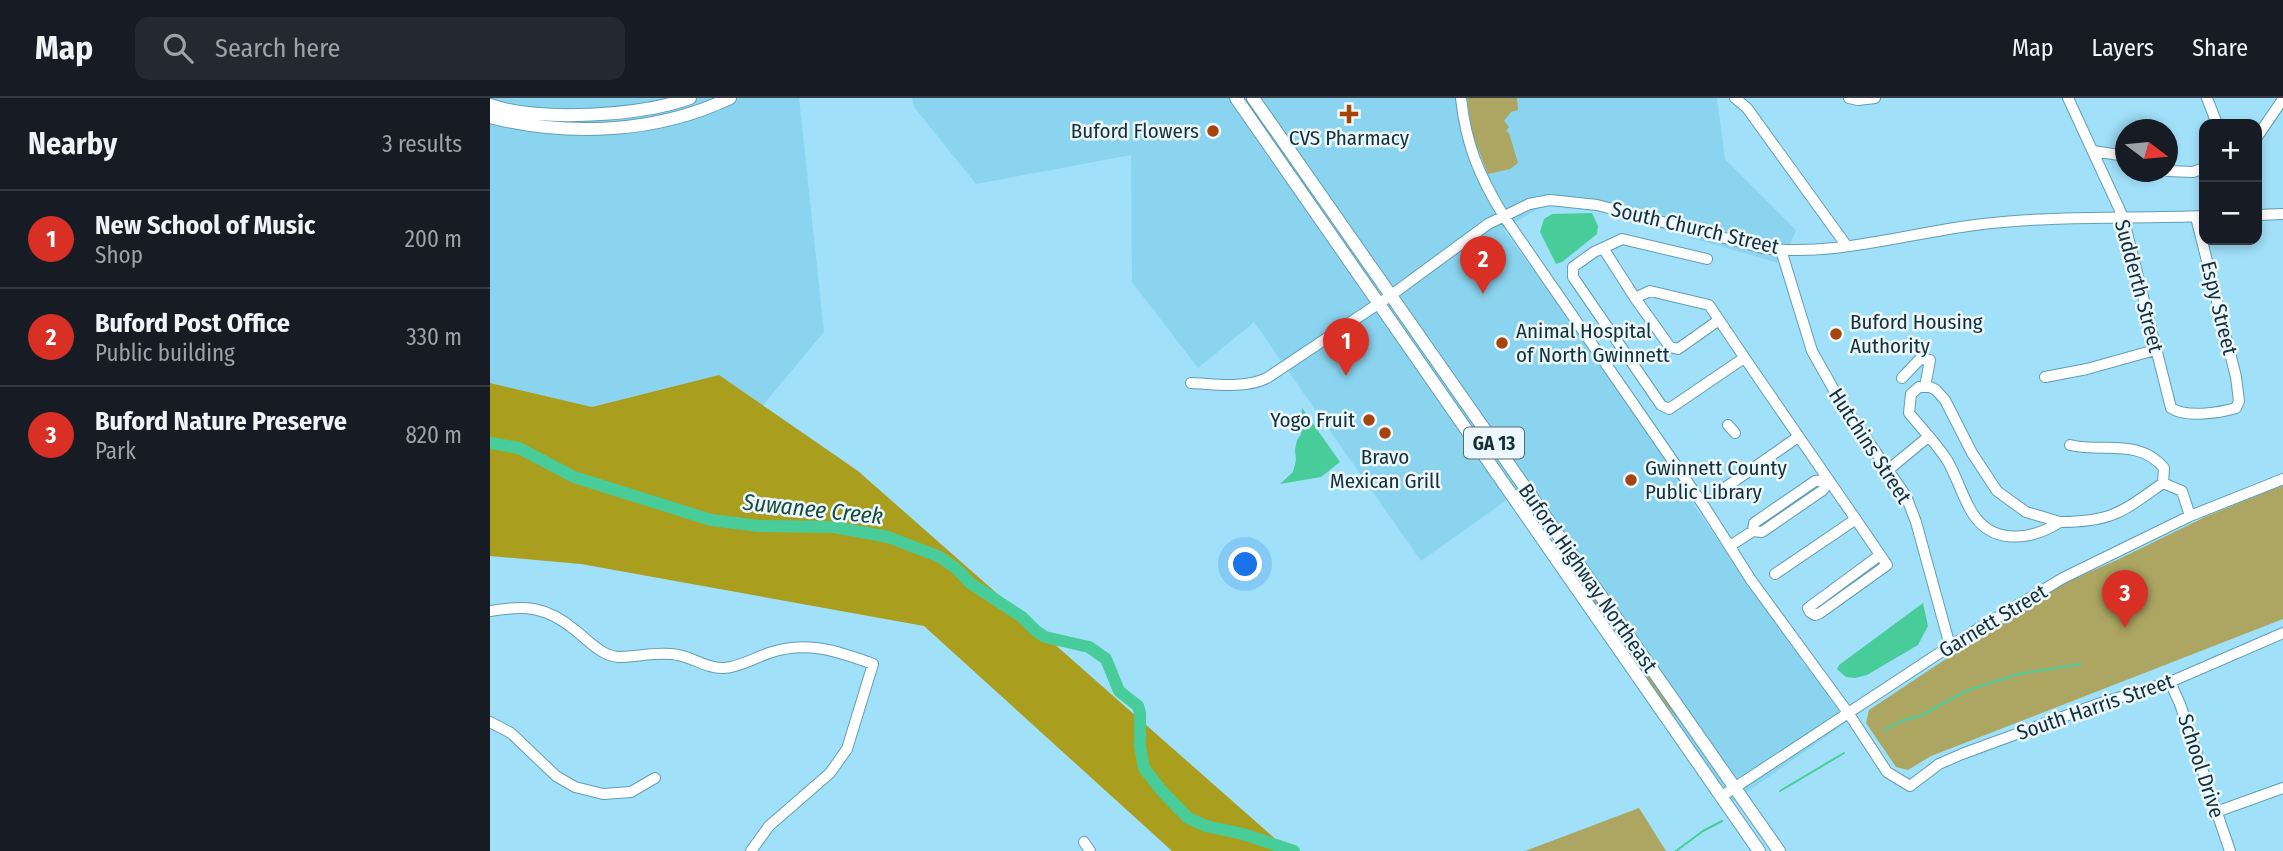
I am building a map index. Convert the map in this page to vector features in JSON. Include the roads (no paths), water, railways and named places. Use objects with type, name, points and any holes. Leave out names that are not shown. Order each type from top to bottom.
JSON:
[{"type":"main road","points":[[490,105],[530,112],[587,114],[636,109],[690,98]]},
{"type":"main road","points":[[490,117],[513,123],[593,129],[664,122],[706,110],[730,98]]},
{"type":"main road","name":"Buford Highway Northeast","points":[[1236,98],[1759,851]]},
{"type":"main road","name":"Buford Highway Northeast","points":[[1253,98],[1779,851]]},
{"type":"street","points":[[1461,98],[1468,142],[1478,172],[1503,215],[1652,429],[1751,580],[1849,714]]},
{"type":"street","points":[[1735,98],[1747,108],[1846,245]]},
{"type":"street","points":[[1849,98],[1875,98]]},
{"type":"street","name":"Sudderth Street","points":[[2068,98],[2123,217],[2171,408],[2178,413],[2226,411],[2236,408],[2239,401]]},
{"type":"street","points":[[2207,98],[2215,119]]},
{"type":"street","points":[[2262,131],[2281,107]]},
{"type":"street","points":[[2093,151],[2115,154]]},
{"type":"street","points":[[2178,171],[2199,170]]},
{"type":"street","name":"South Church Street","points":[[1191,383],[1257,383],[1390,296],[1503,215],[1529,204],[1550,200],[1573,201],[1631,212],[1781,250],[1816,250],[1977,225],[2053,219],[2199,216]]},
{"type":"street","points":[[2262,215],[2283,214]]},
{"type":"street","points":[[1707,259],[1622,239],[1594,251],[1573,267],[1573,277],[1661,405],[1669,409],[1744,358]]},
{"type":"street","name":"Espy Street","points":[[2206,245],[2239,401]]},
{"type":"street","points":[[1603,248],[1670,347],[1678,349],[1720,320]]},
{"type":"street","name":"Hutchins Street","points":[[1781,250],[1812,351],[1839,399],[1906,496],[1916,522],[1950,646]]},
{"type":"street","points":[[1635,298],[1650,292],[1709,305],[1720,320],[1744,358],[1881,555],[1887,565],[1843,590],[1881,555]]},
{"type":"street","points":[[2045,377],[2087,369],[2155,350]]},
{"type":"street","points":[[1902,378],[1920,359],[1930,360],[1925,387]]},
{"type":"street","points":[[2060,523],[2038,534],[2022,538],[2011,537],[1984,526],[1970,509],[1945,457],[1909,413],[1911,394],[1919,387],[1936,390],[1945,400],[1972,453],[1997,491],[2026,512],[2060,523],[2089,522],[2112,517],[2163,483]]},
{"type":"street","points":[[1726,487],[1798,437]]},
{"type":"street","points":[[1888,470],[1928,437]]},
{"type":"street","points":[[2070,444],[2082,448],[2130,449],[2148,453],[2164,468],[2163,483]]},
{"type":"street","name":"Garnett Street","points":[[1722,796],[1950,646],[2063,578],[2190,516],[2283,479]]},
{"type":"street","points":[[1730,546],[1753,531],[1762,532],[1815,481],[1829,480]]},
{"type":"street","points":[[2163,483],[2182,491],[2190,516]]},
{"type":"street","points":[[1775,574],[1856,519]]},
{"type":"street","points":[[490,611],[517,606],[543,611],[573,628],[595,648],[617,657],[679,655],[715,668],[728,668],[783,649],[818,647],[837,650],[873,664],[847,749],[831,773],[769,826],[751,851]]},
{"type":"street","name":"South Harris Street","points":[[1849,714],[1888,772],[1910,786],[1939,764],[1962,754],[2098,704],[2170,682],[2283,633]]},
{"type":"street","name":"School Drive","points":[[2170,682],[2185,716],[2230,851]]},
{"type":"street","points":[[490,722],[511,733],[556,776],[575,788],[603,794],[631,792],[655,778]]},
{"type":"street","points":[[2216,812],[2283,788]]},
{"type":"waterway","name":"Suwanee Creek","points":[[490,443],[519,448],[574,477],[711,520],[759,526],[834,527],[888,537],[940,557],[970,583],[1022,617],[1045,637],[1089,647],[1106,659],[1119,691],[1138,706],[1144,768],[1188,818],[1206,826],[1243,834],[1294,851]]},
{"type":"waterway","points":[[1884,731],[1901,721],[1920,716],[1968,690],[2019,674],[2081,664]]},
{"type":"waterway","points":[[1780,791],[1844,753]]},
{"type":"waterway","points":[[1676,851],[1722,821]]},
{"type":"place","name":"CVS Pharmacy","points":[[1349,114]]},
{"type":"place","name":"Buford Flowers","points":[[1213,131]]},
{"type":"place","name":"Buford Post Office","points":[[1483,294]]},
{"type":"place","name":"Buford Housing Authority","points":[[1836,334]]},
{"type":"place","name":"Animal Hospital of North Gwinnett","points":[[1502,343]]},
{"type":"place","name":"New School of Music","points":[[1346,376]]},
{"type":"place","name":"Yogo Fruit","points":[[1369,420]]},
{"type":"place","name":"Bravo Mexican Grill","points":[[1385,433]]},
{"type":"place","name":"Gwinnett County Public Library","points":[[1631,480]]},
{"type":"place","name":"Buford Nature Preserve","points":[[2125,628]]}]
